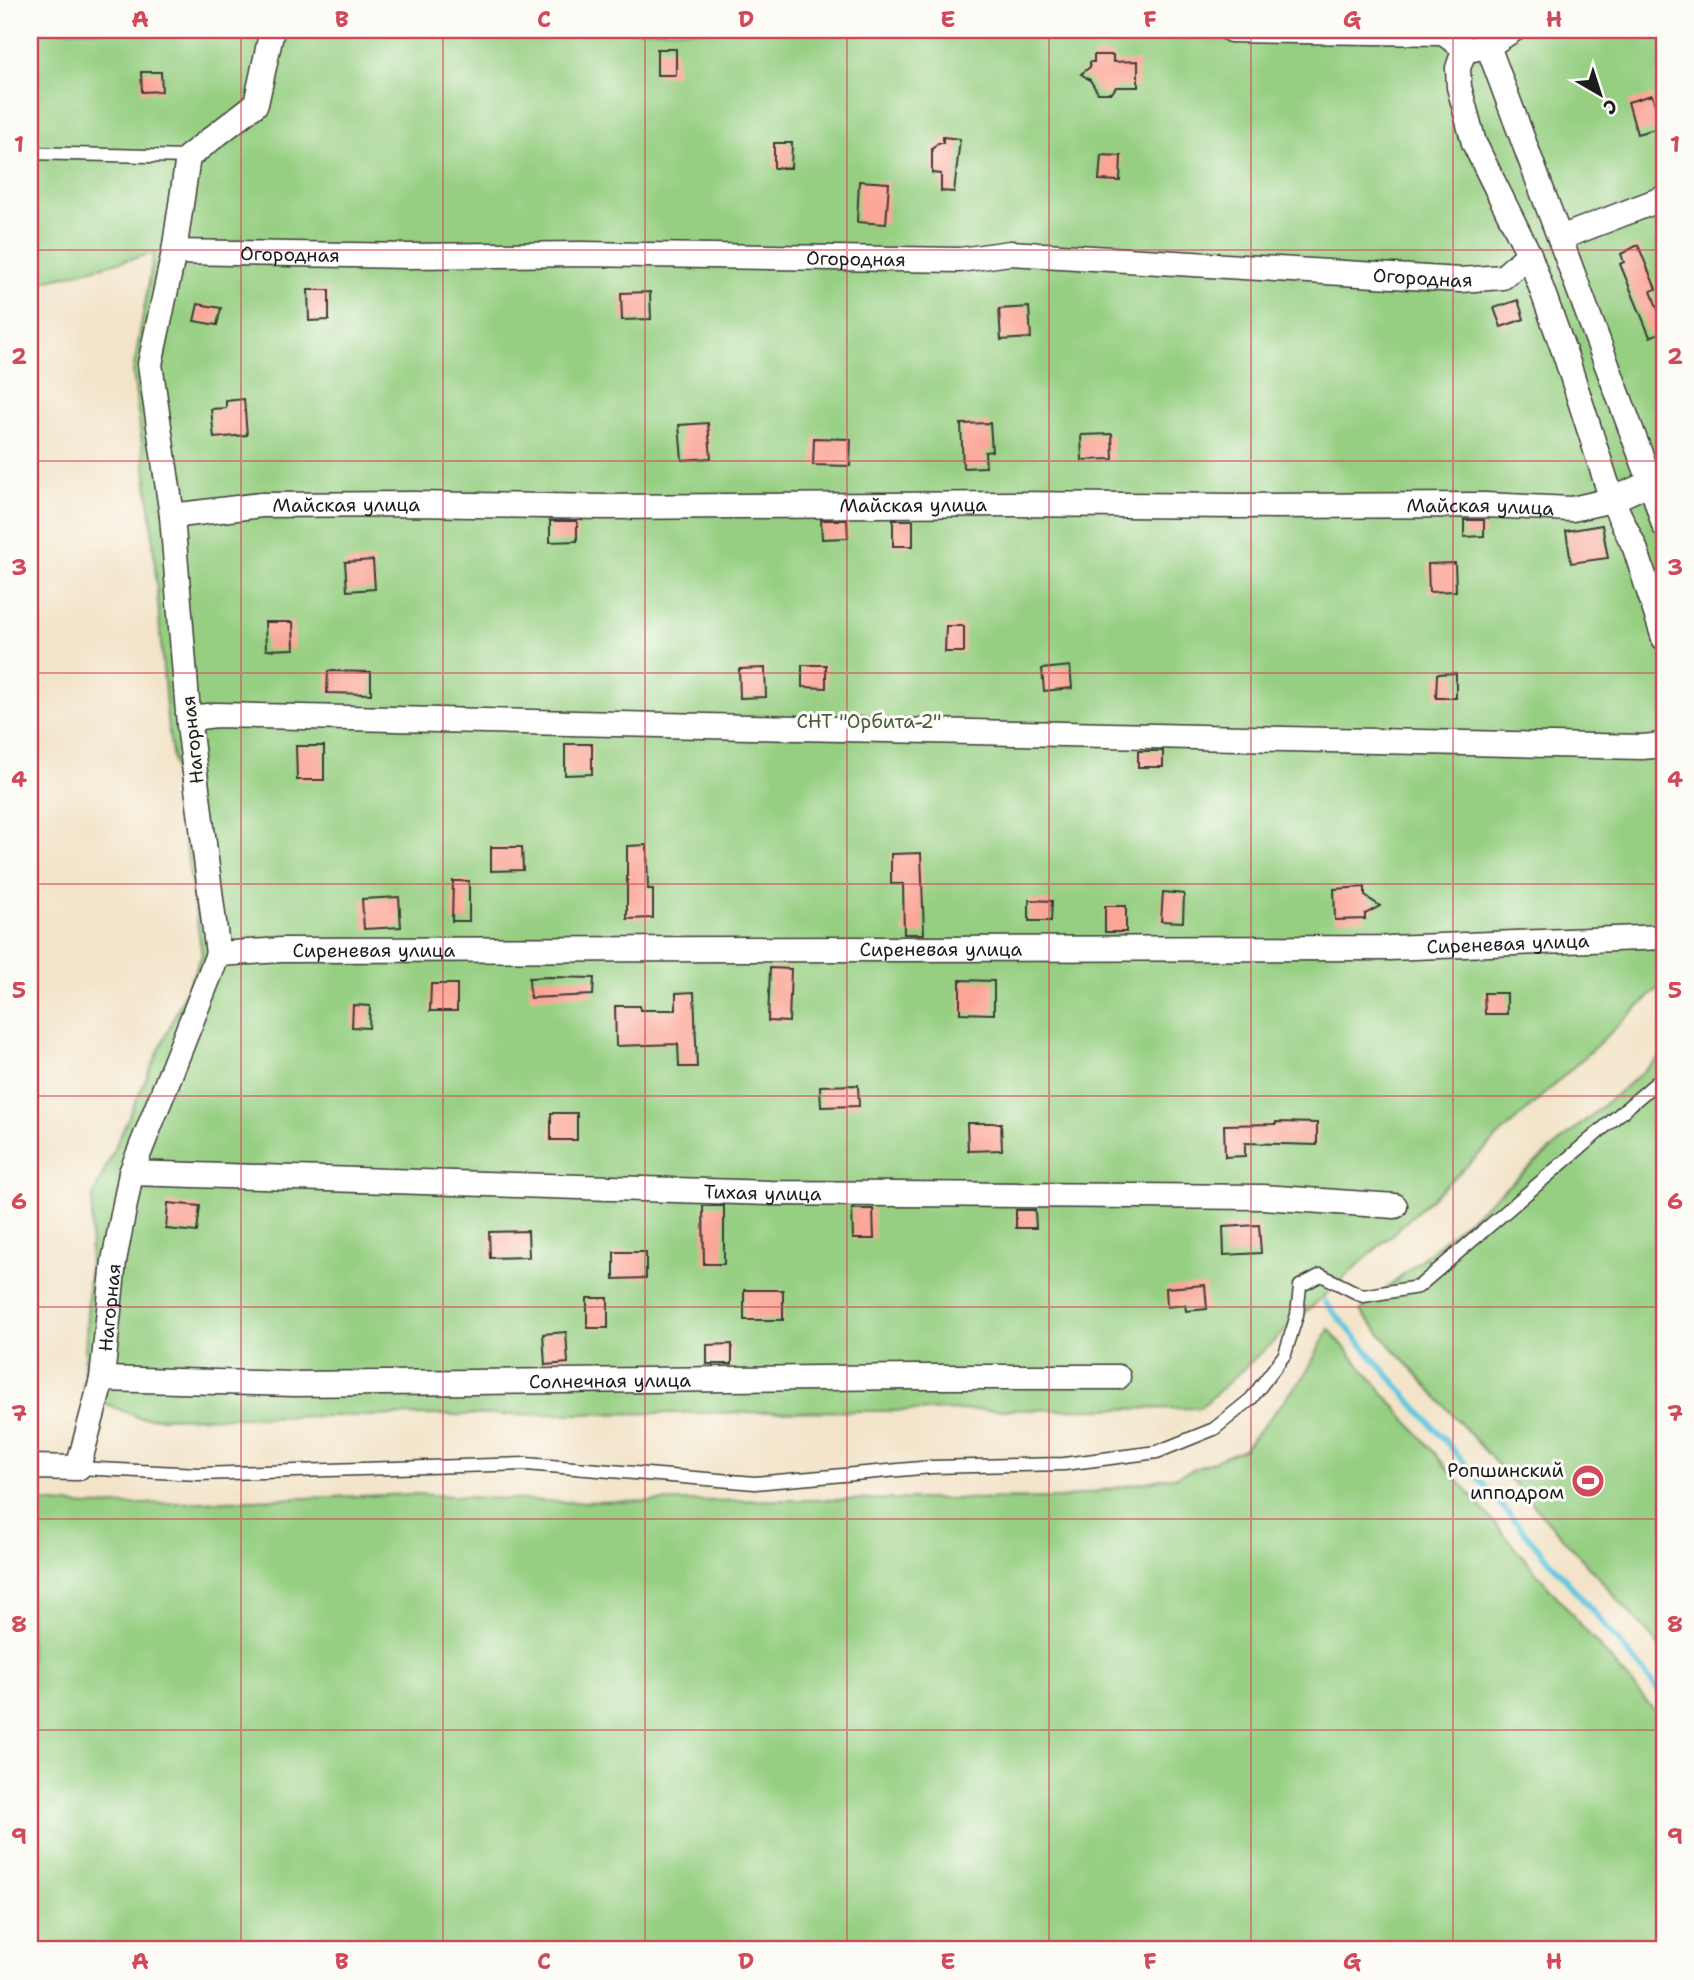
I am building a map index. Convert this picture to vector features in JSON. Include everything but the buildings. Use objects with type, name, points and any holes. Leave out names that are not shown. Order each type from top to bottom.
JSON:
[{"type":"street","points":[[188,157],[256,104],[272,30]]},
{"type":"street","points":[[1231,30],[1443,33],[1477,47],[1560,238],[1658,479],[1664,525]]},
{"type":"street","points":[[1513,30],[1477,47],[1458,68],[1459,87],[1474,143],[1529,254],[1565,354],[1612,500],[1635,548],[1664,638]]},
{"type":"street","name":"Нагорная","points":[[78,1468],[103,1379],[114,1261],[131,1173],[218,954],[189,725],[172,516],[150,364],[174,252],[188,157]]},
{"type":"street","points":[[1560,238],[1664,198]]},
{"type":"street","name":"Огородная","points":[[174,252],[409,256],[581,254],[960,260],[1010,254],[1460,281],[1503,277],[1529,254]]},
{"type":"street","name":"Майская улица","points":[[172,516],[274,505],[414,504],[605,507],[997,504],[1484,505],[1572,509],[1612,500],[1658,479]]},
{"type":"street","points":[[189,725],[200,718],[216,715],[1642,747],[1664,745]]},
{"type":"street","name":"Сиреневая улица","points":[[218,954],[296,950],[1389,948],[1664,937]]},
{"type":"street","name":"Тихая улица","points":[[131,1173],[770,1193],[1263,1197],[1395,1206]]},
{"type":"street","name":"Солнечная улица","points":[[103,1379],[295,1384],[1118,1377]]},
{"type":"street","points":[[30,1467],[78,1468]]},
{"type":"lane","points":[[30,153],[188,157]]},
{"type":"lane","points":[[78,1468],[199,1474],[526,1464],[755,1483],[932,1467],[1065,1464],[1157,1452],[1214,1429],[1251,1399],[1285,1353],[1297,1315],[1300,1286],[1321,1275],[1363,1296],[1418,1287],[1664,1076]]},
{"type":"green space","name":"СНТ \"Орбита-2\"","points":[[30,30],[1664,30],[1664,983],[1200,1408],[140,1418],[83,1394],[93,1196],[202,955],[167,720],[151,515],[133,372],[154,253],[30,285]]},
{"type":"green space","name":"Ропшинский ипподром","points":[[1664,1054],[1664,1651],[1360,1311]]},
{"type":"green space","points":[[1329,1329],[1664,1722],[1664,1950],[30,1950],[30,1501],[89,1506],[414,1494],[563,1502],[1063,1498],[1177,1476],[1244,1449],[1305,1375]]},
{"type":"waterway","points":[[1325,1302],[1605,1625],[1664,1697]]},
{"type":"place","name":"Ропшинский ипподром","points":[[1588,1481]]}]
